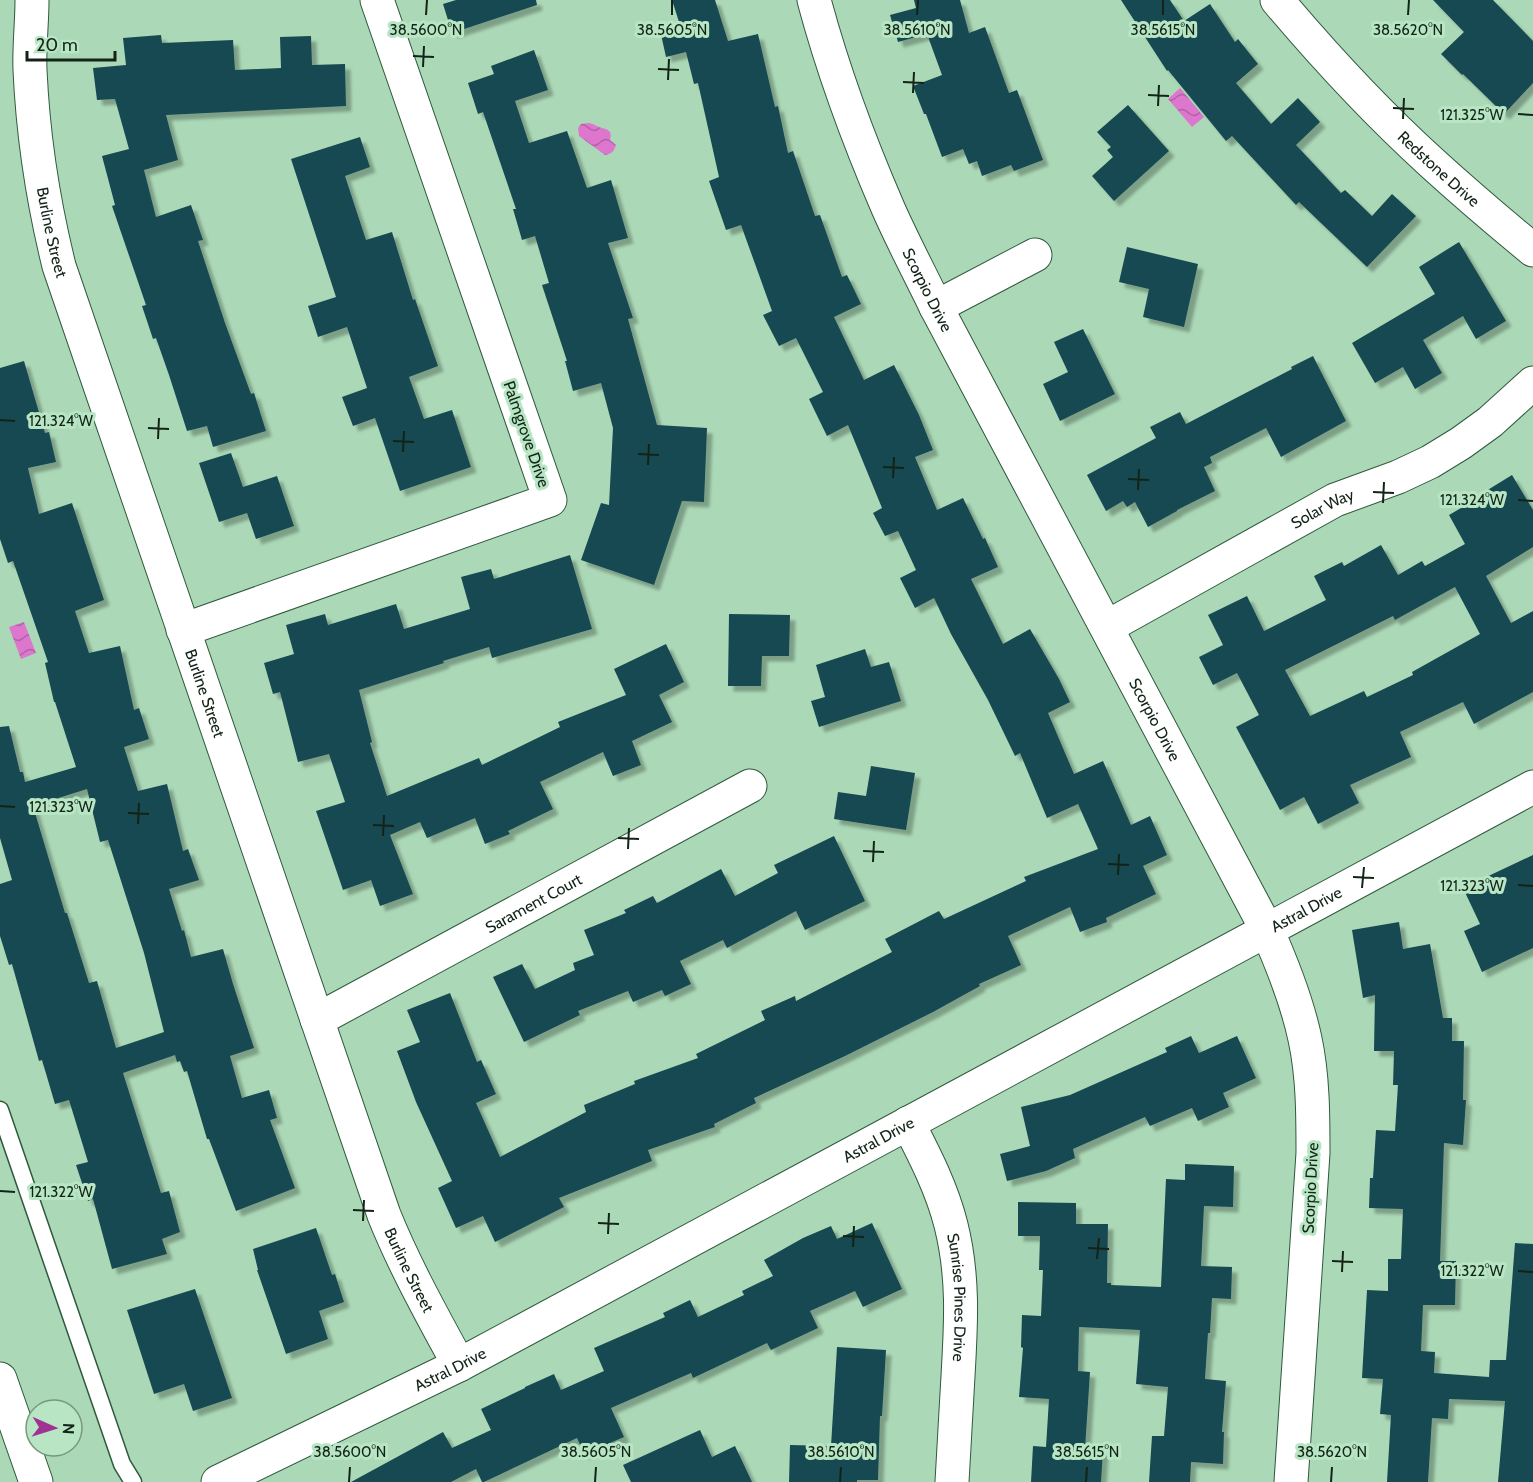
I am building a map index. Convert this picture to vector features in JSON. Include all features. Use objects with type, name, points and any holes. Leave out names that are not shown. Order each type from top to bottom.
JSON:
[{"type":"street","name":"Burline Street","points":[[32,0],[30,67],[35,136],[49,227],[59,266],[384,1215],[398,1248],[459,1365]]},
{"type":"street","name":"Palmgrove Drive","points":[[183,630],[550,500],[377,0]]},
{"type":"street","name":"Scorpio Drive","points":[[814,0],[848,108],[888,209],[936,307],[1268,930],[1285,969],[1305,1040],[1311,1078],[1313,1116],[1313,1153],[1291,1482]]},
{"type":"street","name":"Redstone Drive","points":[[1277,0],[1307,36],[1432,164],[1533,250]]},
{"type":"street","points":[[936,307],[1035,255]]},
{"type":"street","name":"Solar Way","points":[[1107,627],[1335,500],[1398,477],[1431,462],[1491,422],[1533,383]]},
{"type":"street","name":"Sarament Court","points":[[318,1020],[750,786]]},
{"type":"street","name":"Astral Drive","points":[[218,1482],[459,1365],[1533,787]]},
{"type":"street","name":"Sunrise Pines Drive","points":[[908,1123],[940,1191],[951,1224],[958,1258],[961,1327],[952,1482]]},
{"type":"street","points":[[0,1379],[36,1482]]},
{"type":"lane","points":[[0,1110],[122,1464],[133,1482]]},
{"type":"water","points":[[1180,88],[1204,117],[1192,127],[1168,99]]},
{"type":"water","points":[[589,123],[610,132],[610,140],[616,145],[611,153],[605,155],[579,136],[578,128],[581,124]]},
{"type":"water","points":[[24,622],[36,653],[21,659],[9,627]]},
{"type":"building","points":[[456,0],[536,0],[537,5],[452,33],[443,4]]},
{"type":"building","points":[[672,0],[715,0],[728,41],[758,34],[788,153],[793,151],[815,216],[820,215],[842,277],[847,275],[861,304],[834,317],[864,380],[894,365],[919,415],[933,450],[915,457],[937,510],[963,498],[998,567],[971,579],[1003,644],[1030,629],[1070,702],[1048,713],[1074,774],[1103,761],[1131,825],[1150,816],[1167,855],[1143,866],[1156,894],[1106,918],[1107,922],[1080,932],[1070,907],[1008,936],[1021,965],[979,984],[980,986],[933,1012],[845,1056],[754,1098],[756,1103],[714,1124],[715,1127],[648,1150],[652,1161],[559,1198],[564,1207],[495,1242],[483,1216],[456,1228],[438,1188],[452,1181],[416,1102],[397,1051],[420,1042],[407,1010],[450,993],[477,1062],[481,1060],[496,1094],[476,1103],[500,1157],[586,1112],[584,1105],[635,1084],[634,1081],[698,1058],[696,1054],[765,1020],[761,1011],[795,996],[796,1001],[892,952],[885,939],[939,911],[944,919],[1026,881],[1024,877],[1098,849],[1078,804],[1047,818],[1020,753],[1015,756],[934,598],[915,608],[900,578],[916,570],[898,531],[885,536],[873,513],[882,508],[848,425],[827,436],[809,399],[823,392],[796,338],[779,346],[763,315],[772,311],[741,225],[726,230],[709,181],[719,177],[698,83],[694,84],[686,52],[666,57],[660,30],[680,25]]},
{"type":"building","points":[[914,0],[960,0],[969,33],[985,27],[1009,93],[1017,90],[1043,160],[1014,171],[1011,165],[982,176],[977,161],[969,164],[963,149],[942,157],[913,86],[942,75],[927,34],[898,42],[890,15],[916,8]]},
{"type":"building","points":[[1121,0],[1170,0],[1184,21],[1210,4],[1235,42],[1238,39],[1258,64],[1236,83],[1271,124],[1298,98],[1320,122],[1296,145],[1341,193],[1345,190],[1372,216],[1392,194],[1416,216],[1367,267],[1299,202],[1296,205],[1232,136],[1226,141],[1167,71]]},
{"type":"building","points":[[1433,0],[1493,0],[1533,41],[1533,83],[1504,114],[1441,54],[1464,32]]},
{"type":"building","points":[[161,35],[162,43],[233,40],[235,70],[281,68],[280,37],[311,36],[312,65],[345,64],[346,106],[166,115],[178,160],[144,170],[156,217],[191,205],[203,240],[198,241],[225,323],[251,394],[254,393],[266,431],[213,447],[207,426],[187,431],[156,338],[153,339],[142,306],[146,305],[112,206],[115,205],[102,156],[129,149],[115,99],[97,100],[93,68],[126,65],[123,38]]},
{"type":"building","points":[[534,50],[548,90],[515,101],[529,143],[567,131],[587,188],[611,180],[628,238],[608,243],[633,318],[628,319],[657,425],[707,428],[704,502],[682,501],[654,585],[581,560],[601,503],[609,505],[613,428],[601,383],[573,391],[565,361],[567,361],[542,285],[549,283],[535,236],[522,240],[513,209],[516,209],[483,112],[478,114],[468,83],[494,74],[491,66]]},
{"type":"building","points":[[1128,105],[1169,151],[1114,201],[1092,176],[1113,157],[1107,150],[1111,147],[1097,132]]},
{"type":"building","points":[[360,137],[370,167],[345,176],[366,240],[392,232],[413,300],[415,299],[438,366],[409,377],[424,419],[452,410],[471,467],[400,491],[375,418],[353,426],[342,397],[367,388],[347,327],[318,337],[308,306],[336,297],[291,159]]},
{"type":"building","points":[[1459,242],[1506,321],[1476,339],[1463,316],[1423,340],[1442,373],[1415,389],[1403,367],[1375,383],[1352,343],[1435,294],[1419,267]]},
{"type":"building","points":[[1127,247],[1198,264],[1184,327],[1143,317],[1149,289],[1119,282]]},
{"type":"building","points":[[1083,329],[1115,394],[1060,421],[1043,384],[1068,372],[1054,342]]},
{"type":"building","points":[[1313,356],[1346,421],[1281,457],[1266,428],[1210,457],[1212,463],[1204,467],[1215,491],[1148,527],[1135,502],[1127,507],[1123,501],[1106,511],[1087,475],[1156,438],[1150,427],[1180,412],[1186,424]]},
{"type":"building","points":[[24,361],[45,433],[49,432],[56,462],[28,468],[39,514],[72,503],[104,600],[75,611],[89,653],[120,646],[134,710],[139,708],[149,739],[124,747],[138,791],[167,784],[183,851],[188,849],[199,880],[169,889],[182,931],[184,930],[191,957],[223,949],[254,1048],[230,1056],[242,1098],[269,1090],[277,1118],[270,1120],[295,1188],[236,1211],[209,1139],[207,1139],[187,1071],[184,1072],[180,1061],[177,1062],[175,1055],[123,1073],[161,1193],[169,1191],[180,1232],[162,1239],[167,1254],[112,1269],[93,1199],[88,1201],[76,1165],[88,1162],[69,1100],[55,1104],[42,1060],[39,1061],[12,964],[9,965],[0,936],[0,884],[12,880],[0,838],[0,727],[9,726],[20,772],[23,772],[25,782],[76,767],[54,702],[45,663],[48,662],[13,561],[8,563],[0,539],[0,368]],"holes":[[[87,789],[100,842],[108,840],[144,953],[164,1032],[116,1048],[97,981],[89,983],[33,806]]]},
{"type":"building","points":[[231,453],[243,487],[277,476],[294,526],[256,539],[247,513],[219,522],[199,463]]},
{"type":"building","points":[[1512,475],[1533,510],[1533,547],[1486,576],[1511,623],[1533,611],[1533,692],[1474,724],[1463,702],[1400,732],[1411,757],[1350,785],[1359,803],[1318,824],[1304,797],[1280,810],[1236,727],[1259,715],[1237,673],[1213,685],[1199,657],[1223,645],[1208,615],[1247,596],[1264,631],[1326,600],[1314,576],[1342,562],[1344,566],[1381,545],[1398,575],[1422,561],[1425,566],[1465,544],[1449,515],[1487,493],[1486,491]],"holes":[[[1455,587],[1480,634],[1412,672],[1413,675],[1367,697],[1364,691],[1310,716],[1285,670],[1393,616],[1395,620]]]},
{"type":"building","points":[[570,555],[592,629],[492,658],[489,647],[359,690],[372,742],[370,743],[387,796],[479,758],[482,765],[560,727],[558,722],[626,695],[614,669],[666,644],[684,682],[659,695],[672,722],[632,741],[641,765],[613,776],[603,752],[540,782],[553,809],[508,831],[510,834],[485,844],[475,818],[427,838],[420,822],[390,835],[413,894],[380,906],[371,880],[343,890],[316,811],[345,802],[329,754],[298,762],[280,692],[273,694],[264,663],[294,654],[286,625],[325,614],[328,625],[396,604],[404,629],[470,609],[461,577],[491,569],[494,579]]},
{"type":"building","points":[[729,614],[790,615],[789,656],[762,656],[761,686],[728,686]]},
{"type":"building","points":[[865,649],[871,667],[889,662],[901,701],[819,727],[811,701],[825,697],[816,665]]},
{"type":"building","points":[[871,766],[915,773],[906,830],[834,819],[838,792],[866,796]]},
{"type":"building","points":[[834,836],[865,901],[805,930],[796,911],[727,948],[723,940],[680,961],[691,984],[665,996],[662,990],[633,1002],[628,991],[578,1011],[580,1015],[524,1042],[493,977],[522,964],[535,989],[575,970],[573,963],[594,955],[584,930],[626,913],[624,910],[653,896],[657,903],[721,869],[735,896],[778,873],[774,865]]},
{"type":"building","points":[[1533,855],[1533,948],[1482,972],[1464,931],[1480,924],[1463,888]]},
{"type":"building","points":[[1399,922],[1403,949],[1430,944],[1443,1018],[1452,1018],[1452,1041],[1464,1041],[1463,1100],[1466,1100],[1463,1145],[1444,1143],[1440,1261],[1456,1261],[1455,1305],[1423,1305],[1421,1351],[1435,1352],[1434,1373],[1489,1377],[1490,1360],[1506,1360],[1515,1243],[1533,1244],[1533,1482],[1498,1482],[1505,1401],[1449,1399],[1448,1419],[1432,1418],[1428,1482],[1387,1482],[1391,1415],[1380,1414],[1383,1379],[1362,1378],[1367,1290],[1388,1291],[1388,1259],[1401,1259],[1403,1209],[1369,1208],[1376,1130],[1395,1131],[1398,1085],[1393,1085],[1394,1051],[1374,1051],[1375,995],[1363,998],[1352,930]]},
{"type":"building","points":[[1191,1036],[1199,1053],[1237,1036],[1256,1078],[1223,1093],[1229,1107],[1198,1121],[1192,1108],[1150,1126],[1145,1117],[1073,1149],[1075,1158],[1046,1171],[1007,1181],[1000,1154],[1030,1146],[1021,1107],[1070,1095],[1167,1052],[1165,1048]]},
{"type":"building","points":[[1185,1164],[1234,1166],[1233,1207],[1204,1206],[1201,1266],[1232,1267],[1231,1299],[1212,1298],[1205,1379],[1226,1381],[1222,1432],[1224,1432],[1223,1464],[1191,1462],[1190,1482],[1149,1482],[1152,1436],[1164,1436],[1168,1387],[1136,1384],[1140,1330],[1079,1327],[1078,1371],[1090,1372],[1085,1449],[1103,1450],[1101,1482],[1031,1482],[1033,1446],[1046,1447],[1049,1399],[1019,1397],[1023,1348],[1021,1347],[1022,1315],[1041,1316],[1043,1270],[1039,1270],[1040,1236],[1018,1236],[1018,1202],[1076,1203],[1076,1224],[1108,1224],[1107,1283],[1161,1287],[1166,1179],[1185,1180]]},
{"type":"building","points":[[872,1223],[902,1289],[863,1307],[855,1291],[810,1311],[818,1328],[771,1350],[767,1343],[693,1378],[691,1373],[611,1408],[624,1437],[584,1454],[577,1438],[484,1482],[476,1469],[451,1482],[351,1482],[443,1432],[452,1448],[491,1430],[481,1409],[554,1374],[561,1390],[604,1371],[594,1348],[665,1317],[663,1313],[690,1300],[698,1317],[744,1295],[742,1291],[773,1276],[764,1260],[803,1238],[831,1226],[837,1239]]},
{"type":"building","points":[[316,1228],[344,1302],[319,1311],[328,1339],[286,1354],[257,1270],[253,1249]]},
{"type":"building","points":[[195,1289],[232,1398],[193,1411],[184,1384],[154,1394],[127,1310]]},
{"type":"building","points":[[837,1347],[886,1350],[882,1416],[880,1416],[878,1480],[789,1482],[790,1445],[831,1446]]},
{"type":"building","points":[[700,1430],[712,1457],[735,1446],[752,1482],[631,1482],[623,1465]]}]
